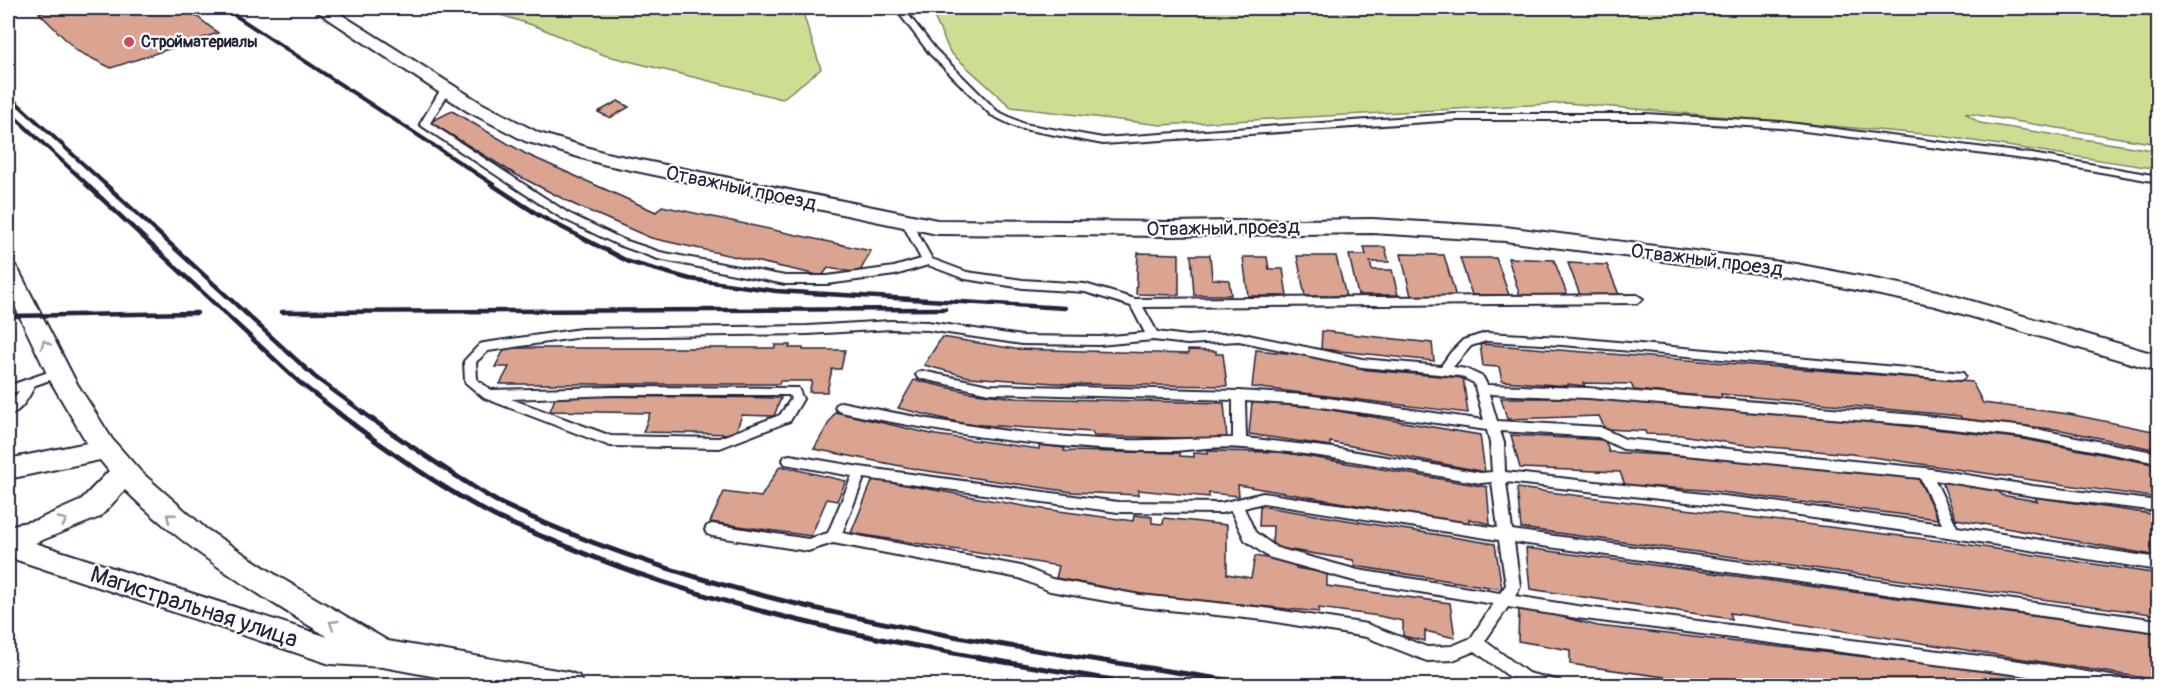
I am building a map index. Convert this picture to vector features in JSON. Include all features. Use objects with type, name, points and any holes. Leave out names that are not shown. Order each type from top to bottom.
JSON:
[{"type":"street","name":"Отважный проезд","points":[[320,8],[474,107],[532,137],[602,159],[906,221],[948,228],[1169,229],[1372,226],[1506,234],[1796,271],[1937,298],[2158,363]]},
{"type":"street","points":[[11,285],[57,373],[106,449],[147,498],[210,549],[383,654],[568,686]]},
{"type":"street","points":[[8,469],[106,449]]},
{"type":"street","points":[[8,537],[41,531],[90,509],[125,472]]},
{"type":"street","name":"Магистральная улица","points":[[8,546],[330,651],[383,654]]},
{"type":"lane","points":[[899,8],[913,23],[933,52],[994,113],[1021,126],[1103,141],[1456,117],[1645,117],[1781,125],[2032,157],[2158,179]]},
{"type":"lane","points":[[446,89],[425,124],[564,214],[620,242],[658,255],[785,280],[827,280],[895,271],[928,261],[965,275],[1023,284],[1085,288],[1134,303],[1637,299]]},
{"type":"lane","points":[[906,221],[928,261]]},
{"type":"lane","points":[[1134,303],[1153,336]]},
{"type":"lane","points":[[488,395],[613,391],[794,391],[796,399],[786,418],[720,443],[610,441],[488,395],[471,382],[471,361],[484,347],[581,333],[808,330],[891,325],[928,326],[1022,340],[1100,341],[1153,336],[1187,340],[1239,337],[1362,363],[1462,372],[1479,380],[1493,426],[1497,443],[1513,586],[1476,643],[1453,652],[1427,654],[1367,631],[1264,614],[1140,601],[1050,585],[1021,572],[833,537],[808,545],[712,530]]},
{"type":"lane","points":[[1445,370],[1467,343],[1486,337],[1562,341],[1959,376]]},
{"type":"lane","points":[[8,390],[57,373]]},
{"type":"lane","points":[[922,375],[989,389],[1306,400],[1493,426],[1600,432],[1623,444],[1925,473],[2033,491],[2158,506]]},
{"type":"lane","points":[[8,411],[18,403],[27,389],[26,384]]},
{"type":"lane","points":[[1482,389],[1599,394],[1916,420],[2025,432],[2158,458]]},
{"type":"lane","points":[[1239,396],[1240,443]]},
{"type":"lane","points":[[841,407],[930,426],[999,436],[1161,446],[1240,443],[1281,446],[1481,478],[1499,476],[1750,504],[2158,564]]},
{"type":"lane","points":[[790,460],[860,472],[1118,507],[1236,506],[1263,498],[1506,535],[2158,626]]},
{"type":"lane","points":[[833,537],[860,472]]},
{"type":"lane","points":[[1925,473],[1952,532]]},
{"type":"lane","points":[[1236,506],[1250,536],[1273,554],[1358,576],[1577,612],[2020,668],[2129,686]]},
{"type":"lane","points":[[1476,643],[1524,679],[1554,686]]},
{"type":"green space","points":[[479,8],[798,8],[802,10],[821,69],[782,99],[604,55],[538,27]]},
{"type":"green space","points":[[930,8],[2158,8],[2158,144],[1965,113],[1980,123],[2158,151],[2158,169],[1934,135],[1566,103],[1161,125],[1011,107],[950,52]]},
{"type":"building","name":"Стройматериалы","points":[[58,8],[186,8],[218,33],[111,68],[77,51],[39,13]]},
{"type":"building","points":[[618,101],[629,107],[610,118],[598,112]]},
{"type":"building","points":[[452,111],[526,154],[656,212],[662,206],[871,251],[859,273],[828,268],[822,276],[651,238],[575,205],[513,173],[430,122]]},
{"type":"building","points":[[1364,247],[1385,247],[1389,262],[1370,262],[1372,270],[1392,270],[1398,295],[1358,295],[1349,255],[1366,255]]},
{"type":"building","points":[[1138,253],[1179,254],[1179,295],[1136,294]]},
{"type":"building","points":[[1401,254],[1444,255],[1456,297],[1411,296]]},
{"type":"building","points":[[1191,255],[1210,255],[1212,279],[1229,280],[1231,295],[1194,295]]},
{"type":"building","points":[[1297,256],[1336,256],[1346,296],[1305,296]]},
{"type":"building","points":[[1243,257],[1267,257],[1269,269],[1283,269],[1287,296],[1248,296]]},
{"type":"building","points":[[1460,258],[1496,258],[1509,295],[1472,295]]},
{"type":"building","points":[[1508,258],[1554,260],[1568,297],[1520,296]]},
{"type":"building","points":[[1568,263],[1607,265],[1620,297],[1580,295]]},
{"type":"building","points":[[1322,331],[1432,343],[1434,361],[1321,349]]},
{"type":"building","points":[[942,337],[1015,349],[1188,354],[1188,350],[1216,351],[1216,354],[1223,354],[1227,386],[1068,384],[969,377],[924,365]]},
{"type":"building","points":[[1480,344],[1972,382],[1983,403],[2069,414],[2158,432],[2158,450],[2061,430],[1962,419],[1960,416],[1721,394],[1722,398],[1634,390],[1631,384],[1583,383],[1585,386],[1568,384],[1568,386],[1502,381],[1499,367],[1483,366]]},
{"type":"building","points":[[775,345],[790,345],[789,348],[803,348],[803,350],[845,350],[841,369],[832,369],[827,392],[809,392],[812,381],[780,381],[779,384],[500,384],[509,367],[495,367],[505,348],[775,348]]},
{"type":"building","points":[[1256,350],[1317,356],[1356,365],[1357,369],[1463,378],[1468,413],[1252,387]]},
{"type":"building","points":[[914,380],[968,392],[1016,398],[1224,403],[1227,439],[1094,436],[1092,432],[966,424],[898,408]]},
{"type":"building","points":[[556,396],[781,398],[774,416],[742,415],[735,434],[643,432],[650,413],[550,411]]},
{"type":"building","points":[[1501,398],[1591,398],[1730,407],[2018,438],[2158,465],[2158,498],[1851,454],[1737,444],[1681,435],[1646,434],[1645,431],[1605,429],[1599,416],[1507,419]]},
{"type":"building","points":[[1252,402],[1320,408],[1480,435],[1485,472],[1330,442],[1330,446],[1249,434]]},
{"type":"building","points":[[835,412],[936,435],[1039,449],[1039,445],[1065,448],[1064,451],[1180,453],[1180,456],[1194,457],[1194,453],[1208,454],[1208,451],[1281,452],[1388,470],[1487,487],[1490,524],[1469,519],[1469,524],[1238,485],[1239,496],[1209,493],[1209,497],[1138,490],[1138,495],[1072,492],[921,470],[814,449]]},
{"type":"building","points":[[1511,435],[1605,440],[1609,452],[1704,457],[1918,478],[1938,519],[1704,490],[1625,485],[1620,472],[1520,468]]},
{"type":"building","points":[[780,466],[846,481],[837,501],[827,499],[811,536],[710,522],[724,492],[761,497]]},
{"type":"building","points":[[873,479],[1029,507],[1133,521],[1134,515],[1152,517],[1152,523],[1163,524],[1164,518],[1227,525],[1227,574],[1251,578],[1255,556],[1295,563],[1296,568],[1327,573],[1327,586],[1450,603],[1455,638],[1425,631],[1425,641],[1403,636],[1403,621],[1379,616],[1319,608],[1319,612],[1145,595],[1056,578],[1059,566],[851,533]]},
{"type":"building","points":[[1942,482],[1999,491],[2001,495],[2037,501],[2035,497],[2158,515],[2158,556],[1956,519]]},
{"type":"building","points":[[1517,488],[1957,543],[2158,574],[2158,615],[1521,528]]},
{"type":"building","points":[[1260,506],[1495,544],[1502,589],[1355,566],[1353,560],[1272,547],[1273,526],[1259,526]]},
{"type":"building","points":[[1526,548],[2158,633],[2158,680],[1730,613],[1732,619],[1530,589]]},
{"type":"building","points":[[1519,606],[1598,626],[1988,671],[2085,686],[1680,684],[1679,679],[1570,664],[1570,650],[1518,641]]},
{"type":"railway","points":[[224,8],[494,185]]},
{"type":"railway","points":[[8,95],[106,185]]},
{"type":"railway","points":[[8,111],[88,185]]},
{"type":"railway","points":[[86,184],[300,383],[339,413]]},
{"type":"railway","points":[[105,184],[315,377],[364,413]]},
{"type":"railway","points":[[491,184],[540,216],[629,262],[690,279],[776,291],[1065,308]]},
{"type":"railway","points":[[282,312],[945,309]]},
{"type":"railway","points":[[8,316],[197,313]]},
{"type":"railway","points":[[337,412],[410,465],[487,512],[506,522],[636,573],[708,596],[854,633],[1002,662],[1150,686]]},
{"type":"railway","points":[[362,412],[398,438],[502,504],[592,542],[685,574],[779,600],[875,621],[1069,656],[1263,686]]},
{"type":"place","name":"Стройматериалы","points":[[129,42]]}]
